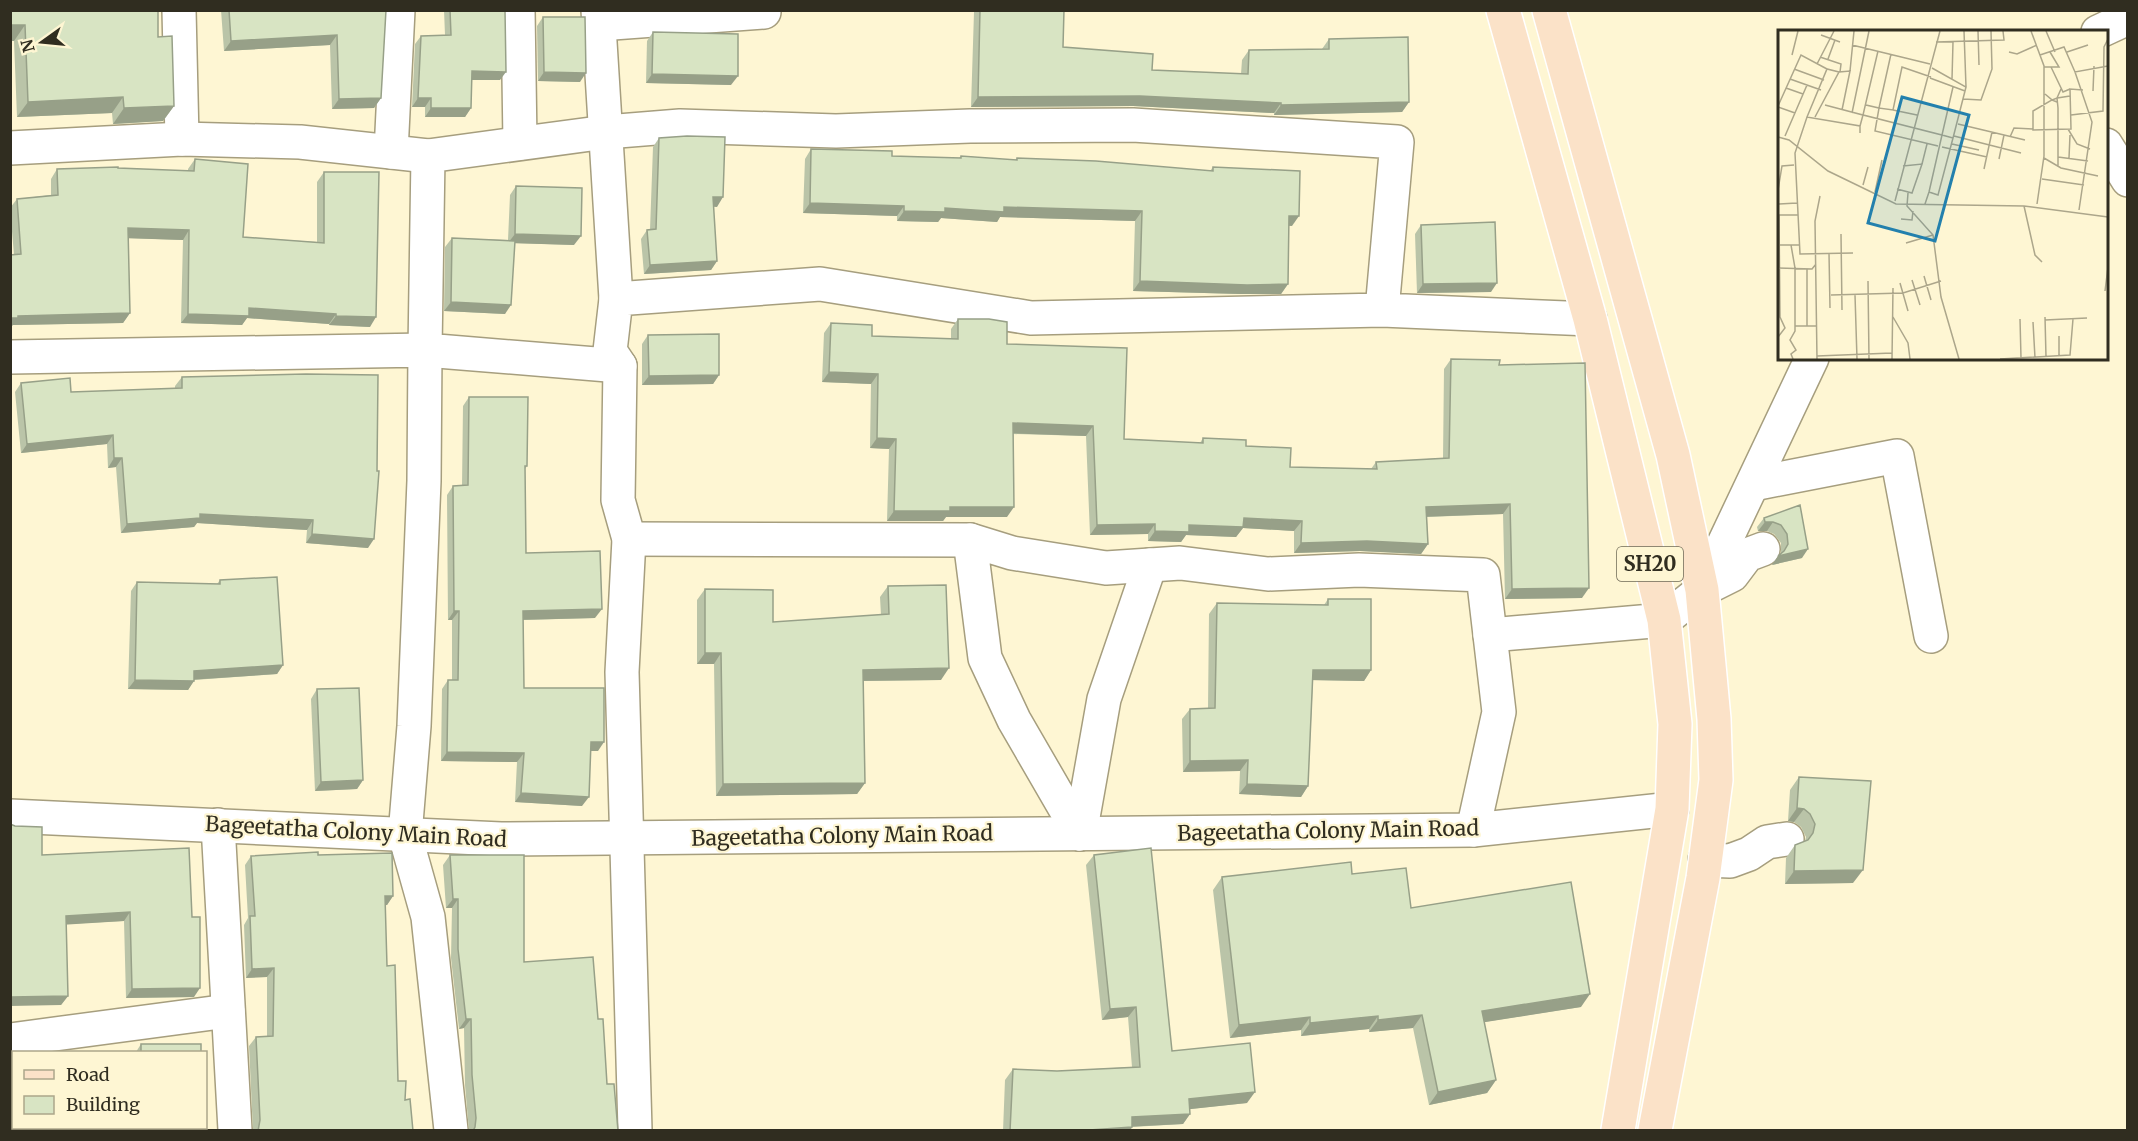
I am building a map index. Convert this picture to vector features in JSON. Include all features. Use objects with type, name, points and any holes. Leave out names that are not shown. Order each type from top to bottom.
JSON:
[{"type":"main road","name":"SH20","points":[[1503,10],[1590,319],[1664,620],[1675,724],[1672,808],[1618,1131]]},
{"type":"main road","name":"SH20","points":[[1549,10],[1673,455],[1702,590],[1714,719],[1716,780],[1705,860],[1655,1131]]},
{"type":"street","points":[[179,10],[182,139]]},
{"type":"street","points":[[391,152],[398,10]]},
{"type":"street","points":[[518,10],[520,144]]},
{"type":"street","points":[[635,1131],[622,672],[629,539],[618,501],[620,366],[610,351],[616,299],[598,17],[764,12]]},
{"type":"street","points":[[2102,30],[2127,18]]},
{"type":"street","points":[[10,148],[182,139],[300,141],[428,156],[606,132],[680,126],[836,131],[970,126],[1133,125],[1397,142],[1382,310]]},
{"type":"street","points":[[2108,148],[2127,180]]},
{"type":"street","points":[[428,156],[424,481],[414,726],[405,835],[428,917],[451,1131]]},
{"type":"street","points":[[616,299],[820,284],[1031,318],[1382,310],[1590,319]]},
{"type":"street","points":[[10,357],[424,350],[620,366]]},
{"type":"street","points":[[1702,590],[1811,360]]},
{"type":"street","points":[[1753,484],[1897,456],[1931,636]]},
{"type":"street","points":[[629,539],[970,540],[1012,553],[1106,568],[1180,563],[1268,574],[1359,570],[1483,575],[1499,712],[1473,830]]},
{"type":"street","points":[[970,540],[985,658],[1014,720],[1080,834]]},
{"type":"street","points":[[1490,635],[1664,620],[1702,590],[1732,575],[1747,555],[1763,549]]},
{"type":"street","points":[[1080,834],[1104,699],[1150,565]]},
{"type":"street","name":"Bageetatha Colony Main Road","points":[[10,816],[501,839],[1473,830],[1672,808]]},
{"type":"street","points":[[218,825],[235,1131]]},
{"type":"street","points":[[1705,860],[1730,861],[1749,854],[1767,842],[1787,839]]},
{"type":"street","points":[[10,1040],[228,1011]]},
{"type":"building","points":[[10,10],[158,10],[158,37],[172,36],[174,106],[124,108],[123,97],[28,102],[25,25],[10,25]]},
{"type":"building","points":[[229,10],[386,10],[381,98],[339,99],[337,35],[231,41]]},
{"type":"building","points":[[450,10],[505,10],[506,72],[472,71],[471,108],[431,108],[431,98],[418,98],[421,36],[451,35]]},
{"type":"building","points":[[980,10],[1064,10],[1063,47],[1153,54],[1152,70],[1248,74],[1249,50],[1329,49],[1329,39],[1408,37],[1409,102],[1281,105],[1281,103],[1140,96],[978,97]]},
{"type":"building","points":[[543,17],[585,17],[586,73],[544,72]]},
{"type":"building","points":[[653,32],[738,34],[738,76],[652,74]]},
{"type":"building","points":[[725,137],[723,197],[713,197],[717,261],[650,265],[647,230],[656,229],[659,138]]},
{"type":"building","points":[[811,149],[892,151],[892,156],[1096,161],[1213,171],[1213,167],[1300,171],[1299,216],[1289,216],[1288,284],[1247,285],[1140,281],[1142,211],[1004,207],[1004,212],[945,208],[945,212],[904,211],[904,206],[810,203]]},
{"type":"building","points":[[195,159],[248,164],[243,237],[324,243],[324,172],[379,172],[376,317],[336,316],[336,314],[249,308],[249,316],[188,314],[189,230],[128,228],[130,313],[10,318],[10,255],[21,254],[17,199],[58,195],[57,169],[118,167],[194,171]]},
{"type":"building","points":[[516,186],[582,188],[581,236],[515,234]]},
{"type":"building","points":[[1495,222],[1497,283],[1423,284],[1421,225]]},
{"type":"building","points":[[452,238],[515,241],[511,305],[451,302]]},
{"type":"building","points":[[958,319],[989,319],[1007,322],[1007,344],[1127,348],[1124,439],[1203,443],[1203,438],[1246,440],[1246,446],[1291,448],[1290,467],[1377,469],[1376,462],[1449,458],[1451,359],[1500,360],[1499,365],[1585,363],[1589,588],[1512,589],[1510,504],[1426,507],[1428,544],[1367,541],[1301,543],[1302,521],[1244,518],[1243,527],[1189,525],[1189,532],[1155,531],[1155,524],[1097,525],[1093,426],[1013,423],[1014,507],[950,507],[950,511],[894,511],[896,439],[877,438],[878,374],[829,372],[831,323],[872,325],[872,336],[958,339]]},
{"type":"building","points":[[719,334],[719,375],[649,376],[648,335]]},
{"type":"building","points":[[378,375],[377,471],[379,471],[374,539],[312,534],[313,520],[200,514],[200,518],[127,524],[122,458],[114,458],[113,435],[27,444],[21,383],[70,378],[71,392],[182,388],[182,377]]},
{"type":"building","points":[[469,397],[528,397],[527,466],[525,466],[526,553],[600,551],[602,609],[523,611],[524,688],[604,688],[604,742],[591,742],[589,797],[521,793],[524,753],[447,752],[448,680],[458,680],[459,611],[454,611],[453,486],[468,485]]},
{"type":"building","points":[[1800,505],[1808,549],[1778,556],[1788,544],[1787,534],[1781,525],[1765,522],[1764,518]]},
{"type":"building","points":[[277,577],[283,665],[194,671],[194,681],[135,680],[137,582],[220,584],[220,580]]},
{"type":"building","points":[[946,585],[949,668],[863,670],[865,783],[723,784],[721,653],[705,653],[705,589],[773,590],[773,622],[889,614],[888,586]]},
{"type":"building","points":[[1328,599],[1371,599],[1371,670],[1313,670],[1308,786],[1247,784],[1248,760],[1190,761],[1190,709],[1215,708],[1217,603],[1328,605]]},
{"type":"building","points":[[359,688],[363,780],[321,782],[317,689]]},
{"type":"building","points":[[1799,777],[1871,781],[1863,870],[1794,871],[1795,845],[1808,840],[1815,824],[1810,814],[1804,809],[1797,808]]},
{"type":"building","points":[[10,824],[42,827],[42,855],[189,848],[192,917],[200,917],[200,988],[132,989],[130,912],[66,916],[68,996],[10,997]]},
{"type":"building","points":[[1151,848],[1172,1051],[1250,1043],[1255,1092],[1189,1099],[1190,1114],[1132,1117],[1132,1127],[1075,1131],[1010,1131],[1013,1069],[1057,1071],[1140,1067],[1136,1007],[1110,1009],[1094,855]]},
{"type":"building","points":[[318,852],[318,855],[392,853],[393,896],[385,896],[387,966],[395,965],[398,1081],[406,1081],[405,1100],[410,1099],[413,1131],[258,1131],[260,1120],[256,1037],[273,1036],[274,968],[252,969],[250,916],[255,916],[251,856]]},
{"type":"building","points":[[450,855],[524,855],[524,962],[593,957],[598,1019],[603,1019],[607,1084],[614,1084],[618,1131],[473,1131],[476,1118],[472,1075],[471,1019],[466,1019],[458,949],[458,899],[453,899]]},
{"type":"building","points":[[1351,862],[1352,874],[1406,868],[1411,908],[1571,882],[1590,994],[1482,1011],[1496,1080],[1438,1092],[1422,1015],[1378,1020],[1378,1016],[1310,1023],[1310,1017],[1239,1025],[1222,877]]},
{"type":"building","points":[[141,1044],[201,1044],[201,1051],[141,1051]]},
{"type":"building","points":[[10,1053],[12,1053],[12,1129],[198,1129],[199,1131],[12,1131]]}]
